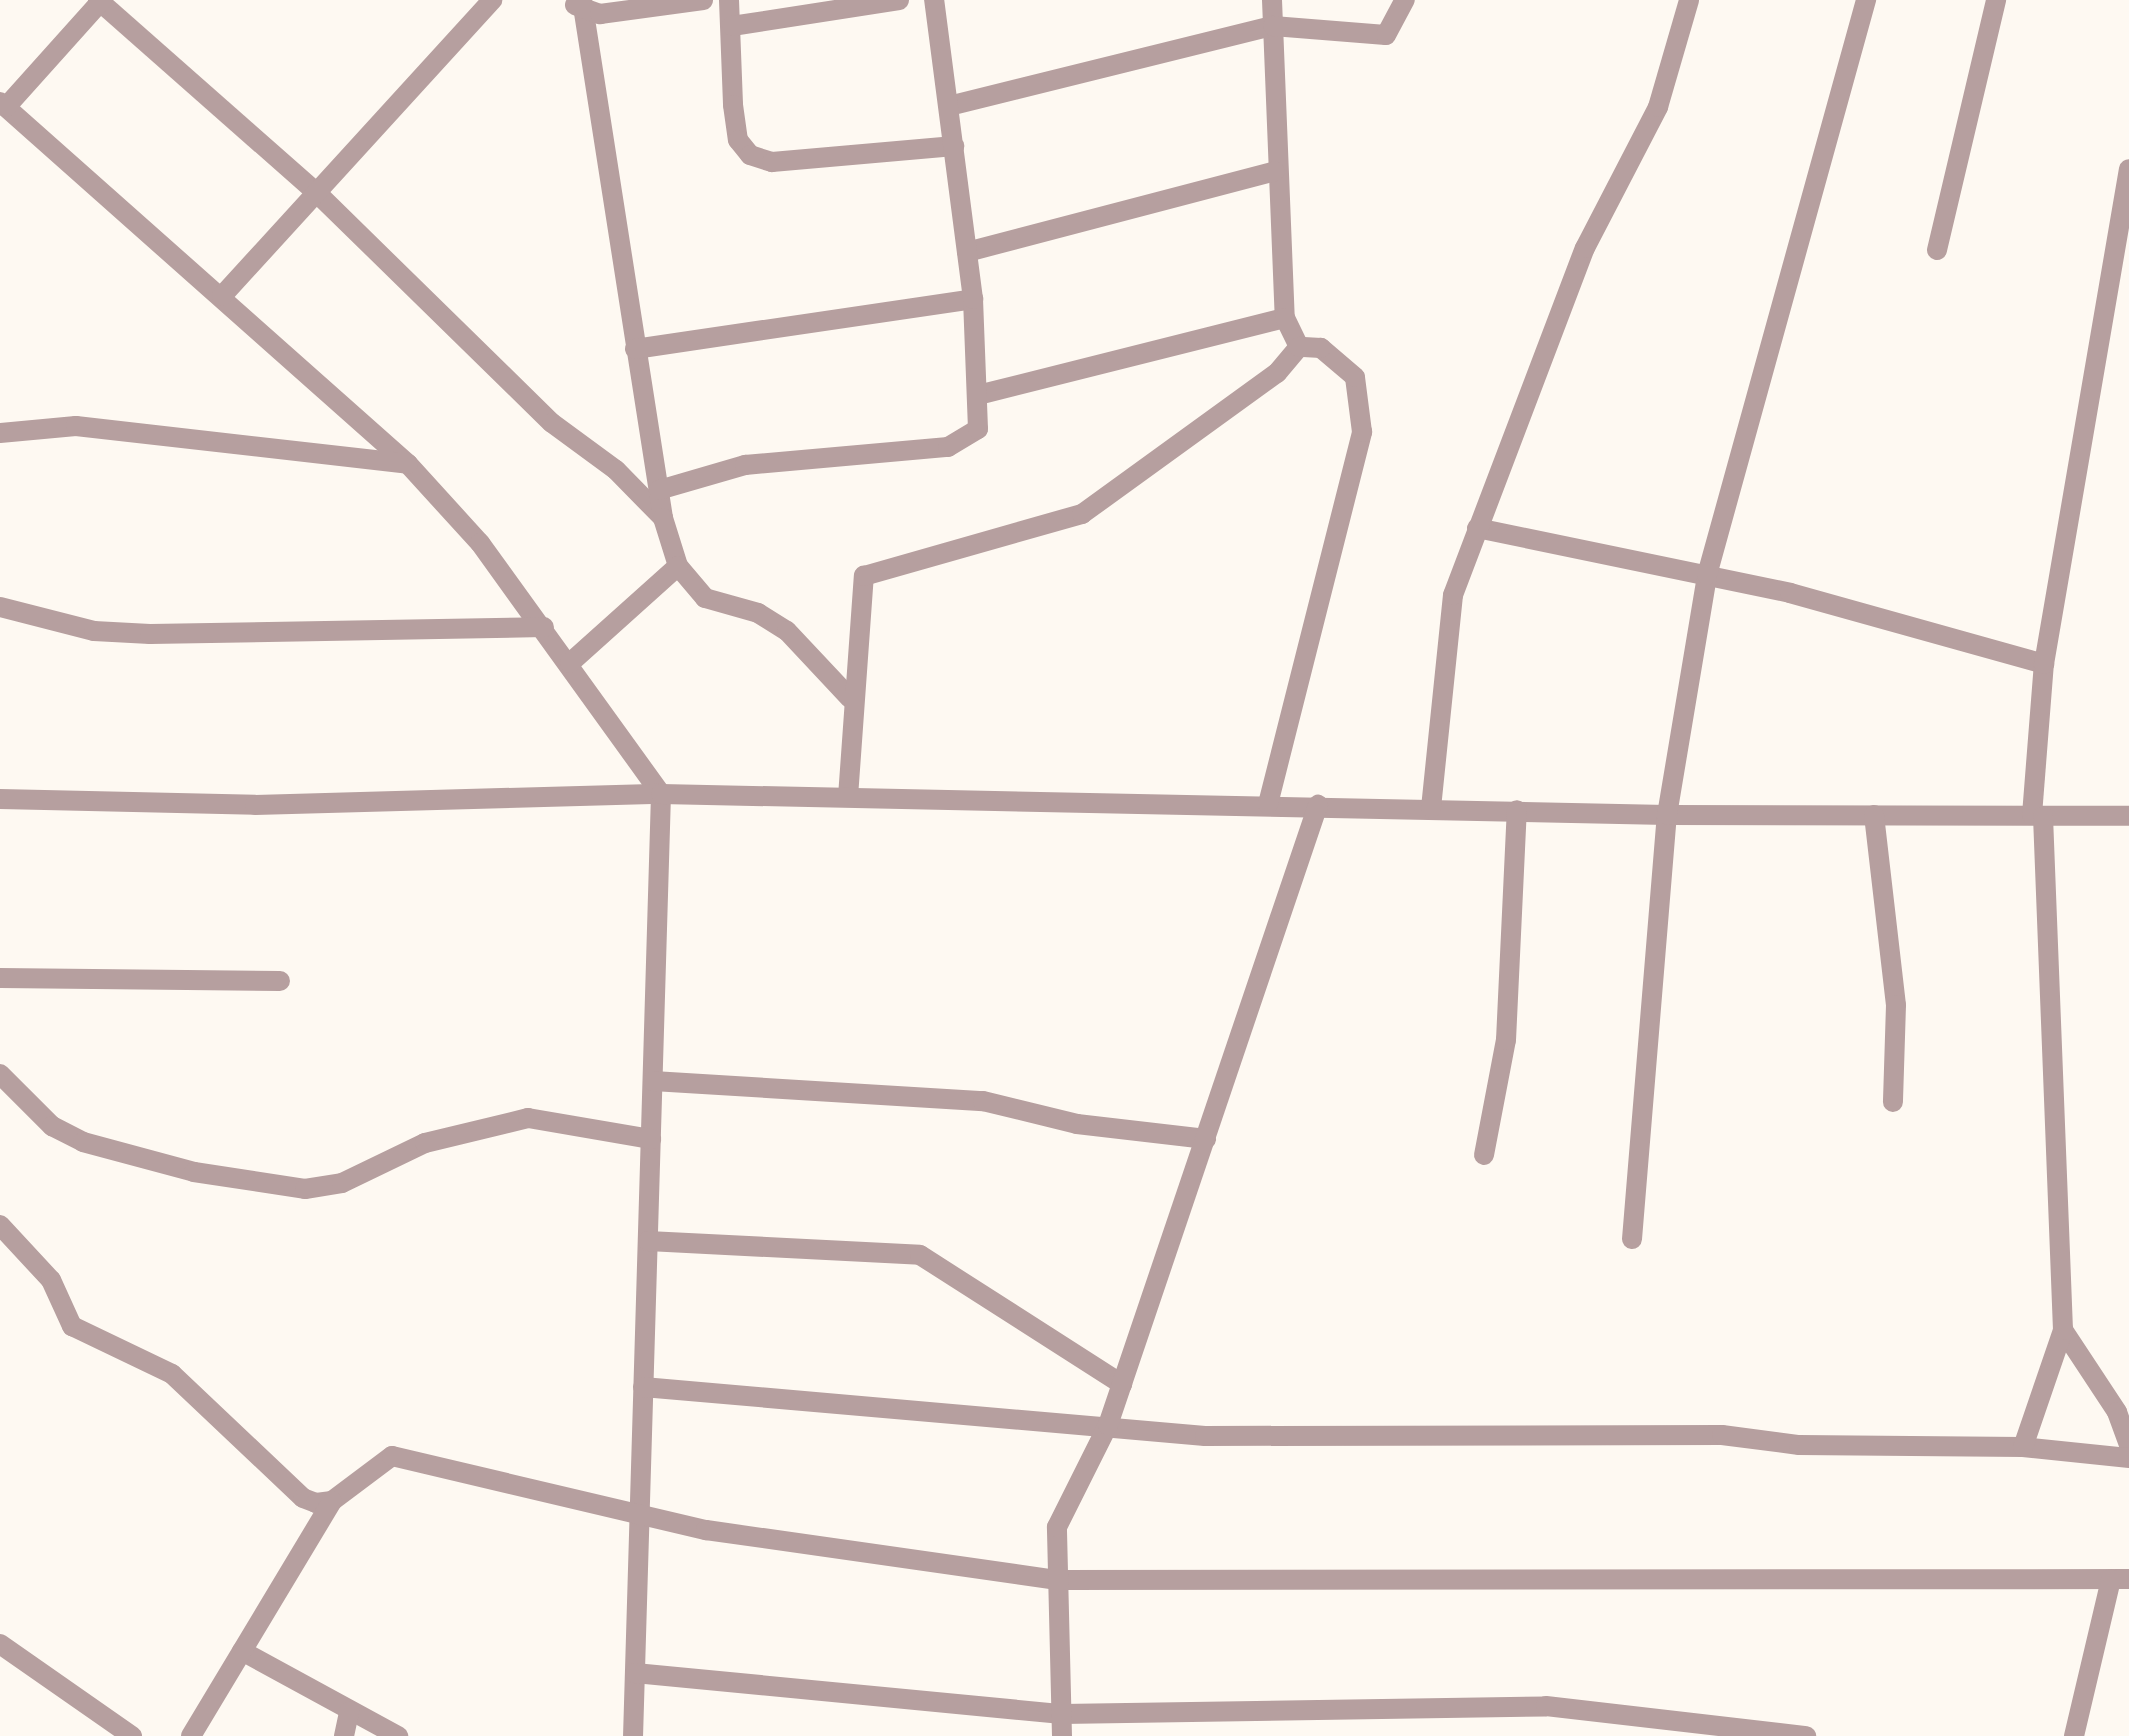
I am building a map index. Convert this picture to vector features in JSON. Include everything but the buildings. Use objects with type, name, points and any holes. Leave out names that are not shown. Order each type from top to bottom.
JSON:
[{"type":"street","points":[[222,296],[492,0]]},
{"type":"street","points":[[703,0],[578,4],[663,518],[678,566],[705,598],[758,613],[787,631],[850,698]]},
{"type":"street","points":[[729,0],[733,105],[738,140],[750,155],[772,162],[954,146]]},
{"type":"street","points":[[732,26],[899,0]]},
{"type":"street","points":[[659,490],[745,465],[948,447],[978,429],[982,394],[973,299],[934,0]]},
{"type":"street","points":[[1272,0],[1275,171],[1285,318],[1299,347]]},
{"type":"street","points":[[949,106],[1273,26],[1386,35],[1405,0]]},
{"type":"street","points":[[1431,808],[1453,595],[1585,248],[1658,107],[1689,0]]},
{"type":"street","points":[[1632,1239],[1667,815],[1707,575],[1866,0]]},
{"type":"street","points":[[1937,250],[1996,0]]},
{"type":"street","points":[[633,1736],[661,794],[544,627],[408,464],[3,105],[100,1],[318,194],[552,423],[616,470],[663,518]]},
{"type":"street","points":[[2023,1447],[2063,1330],[2037,815],[2044,664],[2129,169]]},
{"type":"street","points":[[967,252],[1275,171]]},
{"type":"street","points":[[635,349],[973,299]]},
{"type":"street","points":[[982,394],[1285,318]]},
{"type":"street","points":[[848,797],[850,698],[864,576],[1082,514],[1277,373],[1299,347]]},
{"type":"street","points":[[1268,804],[1362,432],[1355,377],[1321,348],[1299,347]]},
{"type":"street","points":[[0,433],[76,426],[408,464]]},
{"type":"street","points":[[1477,528],[1707,575],[2044,664]]},
{"type":"street","points":[[570,663],[678,566]]},
{"type":"street","points":[[0,607],[94,631],[150,634],[544,627]]},
{"type":"street","points":[[1,801],[255,805],[661,794],[1318,805],[1667,815],[2129,816]]},
{"type":"street","points":[[1062,1736],[1057,1527],[1108,1425],[1318,805]]},
{"type":"street","points":[[1484,1155],[1506,1040],[1517,810]]},
{"type":"street","points":[[1874,815],[1896,1005],[1893,1102]]},
{"type":"street","points":[[0,978],[280,981]]},
{"type":"street","points":[[0,1074],[52,1126],[83,1142],[167,1167],[305,1189],[342,1183],[475,1127],[528,1118],[651,1139]]},
{"type":"street","points":[[653,1081],[983,1101],[1077,1124],[1206,1139]]},
{"type":"street","points":[[0,1225],[51,1280],[72,1326],[172,1374],[303,1498],[332,1501]]},
{"type":"street","points":[[648,1241],[920,1255],[1122,1384]]},
{"type":"street","points":[[2063,1330],[2117,1412],[2129,1445]]},
{"type":"street","points":[[643,1387],[1256,1437],[1722,1435],[1799,1445],[2023,1447],[2129,1458]]},
{"type":"street","points":[[191,1736],[332,1501],[392,1456],[640,1517],[1059,1580],[2120,1579],[2074,1736]]},
{"type":"street","points":[[0,1644],[132,1736]]},
{"type":"street","points":[[242,1651],[398,1736]]},
{"type":"street","points":[[635,1673],[1062,1714],[1546,1706],[1806,1736]]},
{"type":"street","points":[[344,1736],[349,1712]]}]
